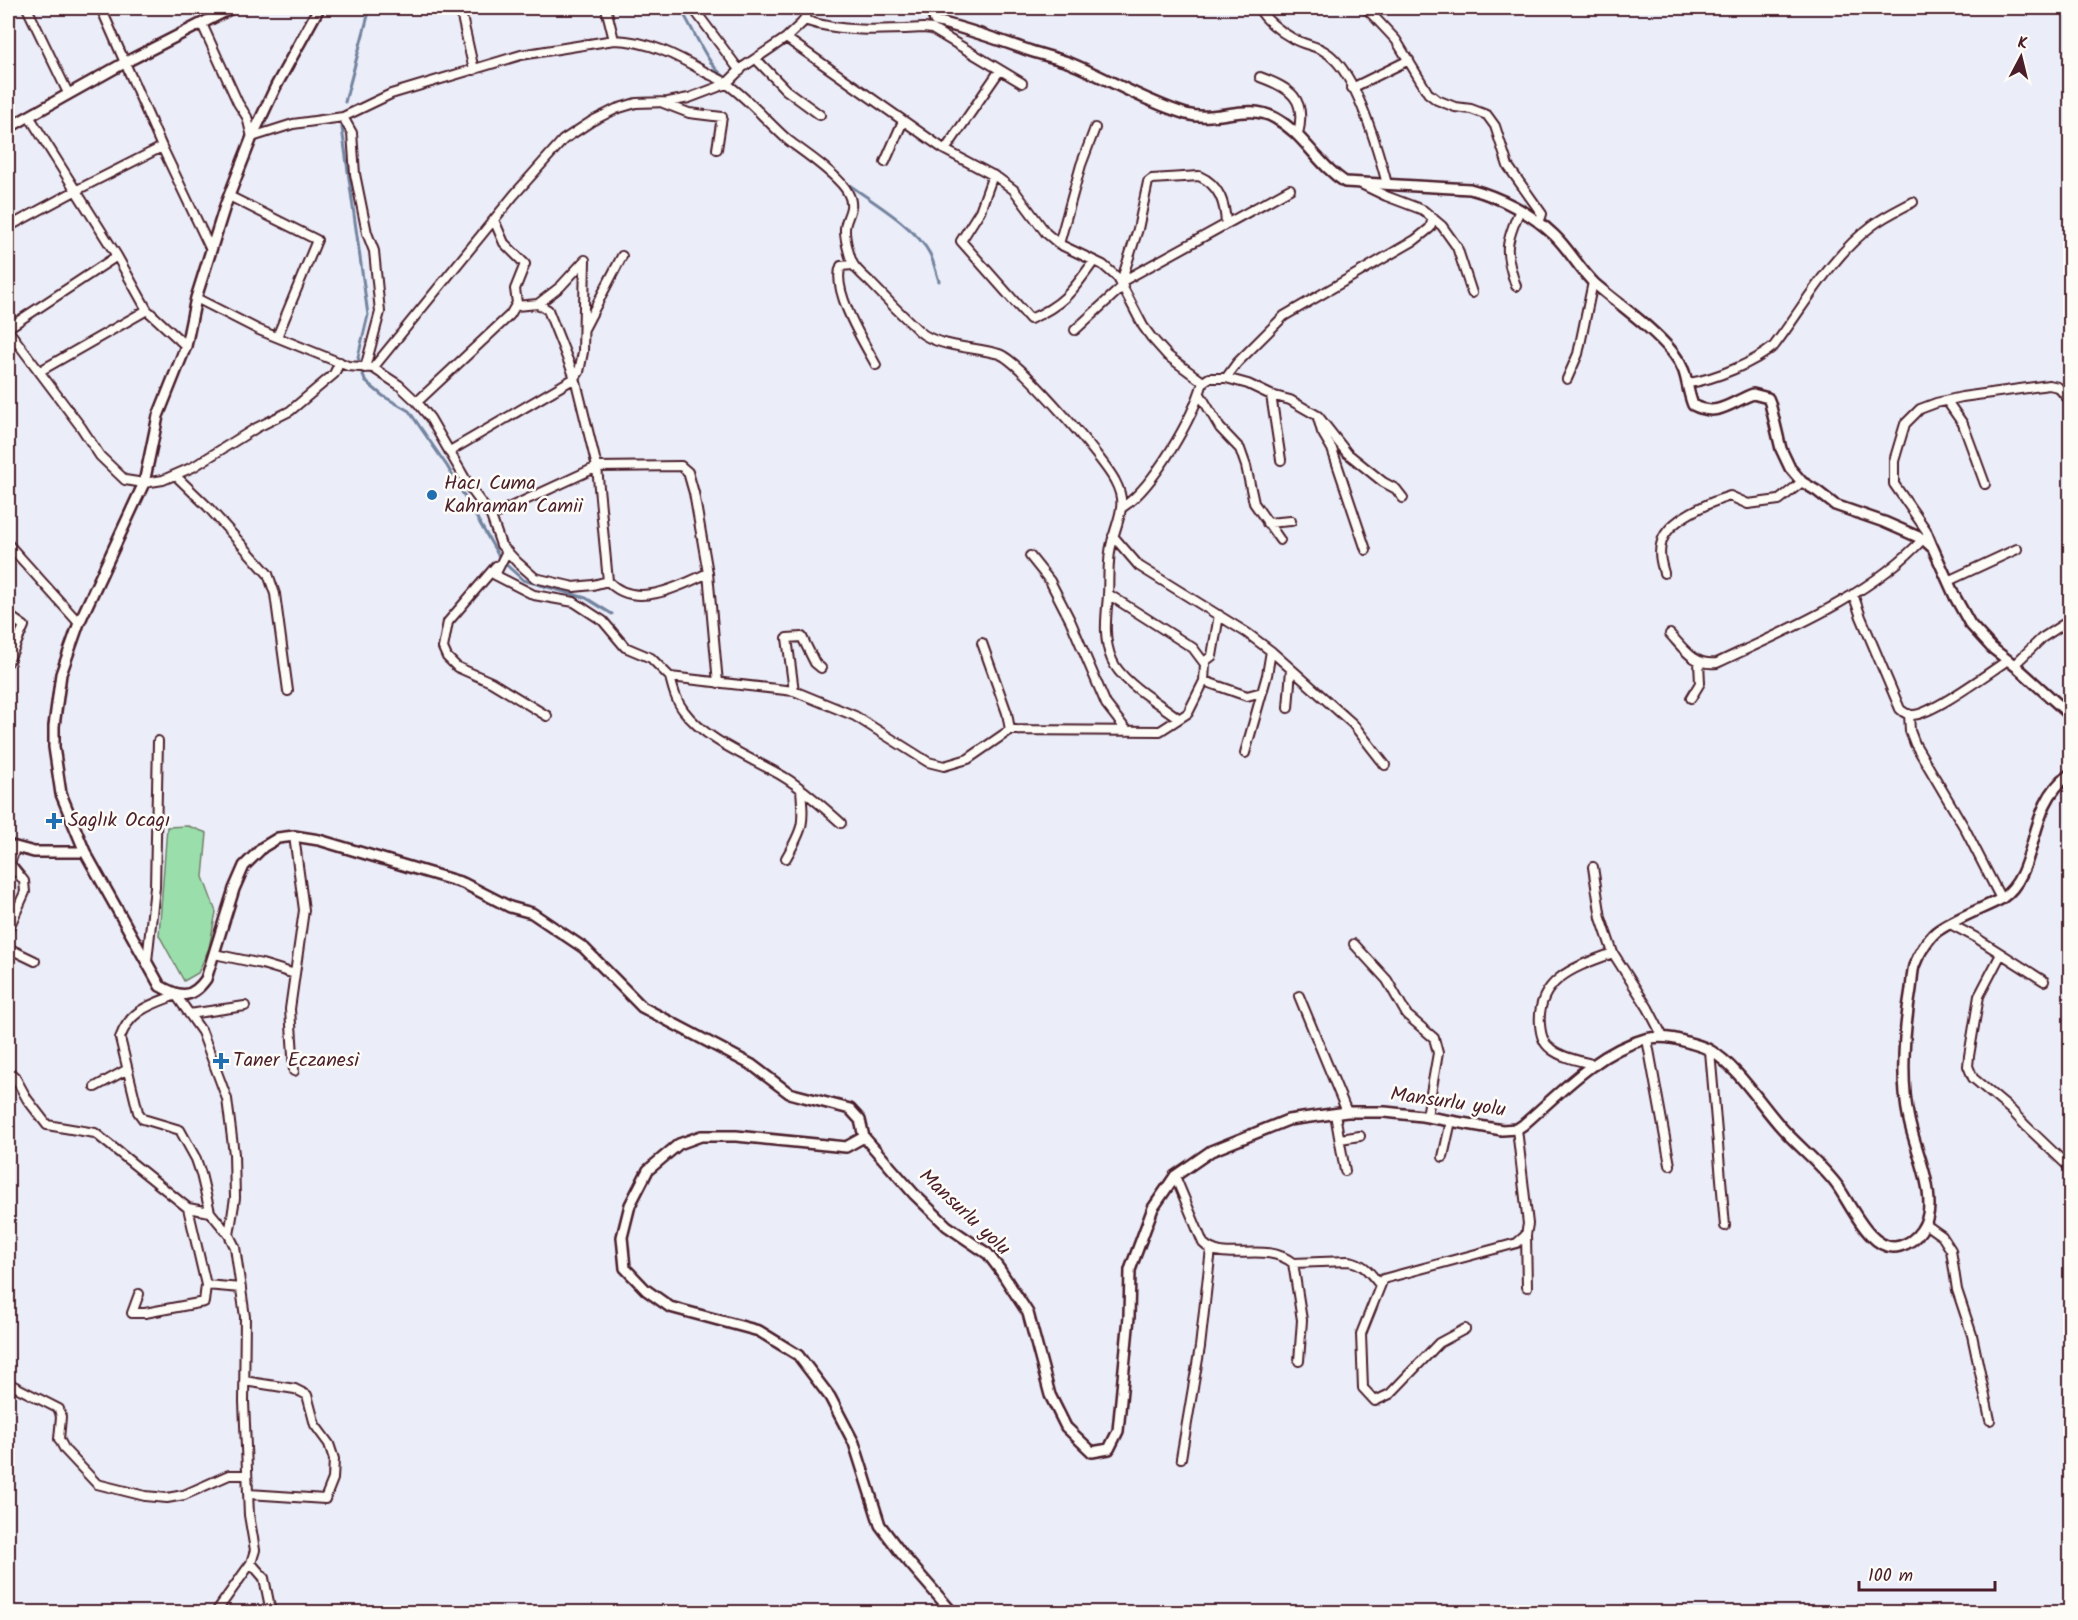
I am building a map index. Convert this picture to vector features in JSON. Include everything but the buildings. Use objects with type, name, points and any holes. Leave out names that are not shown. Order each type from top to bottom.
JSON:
[{"type":"street","points":[[27,8],[68,93]]},
{"type":"street","points":[[101,8],[162,147],[211,250]]},
{"type":"street","points":[[8,125],[202,24],[221,10],[232,8]]},
{"type":"street","points":[[229,1235],[235,1198],[234,1154],[226,1099],[202,1032],[176,995],[160,986],[85,852],[61,794],[54,747],[54,726],[61,674],[79,623],[144,483],[158,416],[186,346],[196,298],[229,196],[252,137],[276,86],[319,8]]},
{"type":"street","points":[[460,8],[474,70]]},
{"type":"street","points":[[606,8],[614,40]]},
{"type":"street","points":[[693,8],[740,71]]},
{"type":"street","points":[[369,368],[563,140],[616,109],[636,103],[689,98],[726,84],[756,58],[786,38],[804,20],[810,8]]},
{"type":"street","points":[[931,8],[934,25],[1022,83]]},
{"type":"street","points":[[1259,8],[1263,15],[1293,39],[1322,48],[1346,74],[1368,123],[1387,184]]},
{"type":"street","points":[[1366,8],[1396,40],[1428,93],[1437,100],[1487,116],[1495,126],[1508,166],[1542,214],[1539,223]]},
{"type":"street","points":[[804,20],[816,24],[865,30],[924,28],[934,25],[964,27],[1069,63],[1123,89],[1187,114],[1204,117],[1256,111],[1276,118],[1298,134],[1330,173],[1345,182],[1470,189],[1490,194],[1520,210],[1555,236],[1593,282],[1655,334],[1675,355],[1684,370],[1693,405],[1712,411],[1754,394],[1767,398],[1781,449],[1790,468],[1802,482],[1835,505],[1884,522],[1923,539],[1934,548]]},
{"type":"street","points":[[202,24],[238,103],[247,117],[252,137]]},
{"type":"street","points":[[786,38],[945,150],[993,175],[1014,190],[1046,233],[1059,244],[1103,265],[1122,284],[1151,337],[1168,356],[1203,381]]},
{"type":"street","points":[[252,137],[293,124],[343,117],[391,94],[521,55],[614,40],[647,44],[678,56],[726,84],[848,191],[851,212],[844,229],[853,264],[923,334],[939,342],[999,354],[1008,358],[1032,381],[1106,466],[1120,492],[1123,507],[1109,550],[1106,634],[1113,662],[1124,676],[1178,718]]},
{"type":"street","points":[[756,58],[786,90],[820,115]]},
{"type":"street","points":[[1352,88],[1409,60]]},
{"type":"street","points":[[945,150],[1000,70]]},
{"type":"street","points":[[1260,77],[1280,84],[1291,92],[1300,113],[1298,134]]},
{"type":"street","points":[[662,102],[689,113],[722,117],[717,149]]},
{"type":"street","points":[[29,116],[117,256],[147,310],[186,346]]},
{"type":"street","points":[[343,117],[352,133],[356,174],[367,233],[374,251],[380,312],[369,368]]},
{"type":"street","points":[[885,162],[903,121]]},
{"type":"street","points":[[1059,244],[1081,165],[1095,128]]},
{"type":"street","points":[[8,227],[75,190],[162,147]]},
{"type":"street","points":[[993,175],[980,211],[961,242],[1030,319],[1049,311],[1066,298],[1094,261]]},
{"type":"street","points":[[1122,284],[1138,229],[1148,182],[1152,179],[1199,176],[1204,178],[1226,206],[1226,224]]},
{"type":"street","points":[[1361,184],[1424,210],[1442,226],[1457,247],[1472,293]]},
{"type":"street","points":[[1075,330],[1122,284],[1290,189]]},
{"type":"street","points":[[229,196],[317,240],[276,337]]},
{"type":"street","points":[[1689,383],[1719,376],[1762,356],[1774,346],[1834,264],[1863,232],[1912,202]]},
{"type":"street","points":[[1516,286],[1507,261],[1507,243],[1520,210]]},
{"type":"street","points":[[1226,378],[1237,363],[1284,316],[1415,240],[1430,228],[1433,218]]},
{"type":"street","points":[[417,402],[510,315],[516,306],[515,289],[525,264],[504,243],[494,220]]},
{"type":"street","points":[[117,256],[8,329],[100,456],[125,480],[144,483],[163,480],[193,467],[256,428],[290,411],[334,374],[340,362]]},
{"type":"street","points":[[584,330],[622,256]]},
{"type":"street","points":[[450,451],[574,378],[579,372],[583,352],[585,260],[560,287],[538,304],[516,306]]},
{"type":"street","points":[[853,264],[841,266],[838,274],[847,310],[876,365]]},
{"type":"street","points":[[1567,379],[1578,354],[1593,282]]},
{"type":"street","points":[[196,298],[276,337],[348,366],[369,368],[399,385],[430,418],[471,489],[491,516],[501,545],[535,578],[574,587],[608,581]]},
{"type":"street","points":[[538,304],[548,310],[574,378],[597,467],[608,581],[614,587],[632,595],[645,595],[687,583],[708,573]]},
{"type":"street","points":[[40,371],[147,310]]},
{"type":"street","points":[[1203,381],[1209,378],[1226,378],[1290,400],[1318,417],[1347,453],[1383,482],[1396,489],[1403,498]]},
{"type":"street","points":[[1123,507],[1135,499],[1153,477],[1200,394],[1203,381]]},
{"type":"street","points":[[2070,401],[2058,387],[2049,385],[1962,397],[1920,409],[1905,424],[1894,461],[1894,484],[1926,530],[1970,624],[1992,648],[2070,715]]},
{"type":"street","points":[[1200,394],[1220,428],[1240,449],[1254,503],[1280,540]]},
{"type":"street","points":[[1270,395],[1281,460]]},
{"type":"street","points":[[1947,401],[1963,424],[1985,484]]},
{"type":"street","points":[[1318,417],[1322,432],[1332,449],[1366,550]]},
{"type":"street","points":[[491,516],[597,467],[675,465],[685,469],[694,493],[708,573],[718,683]]},
{"type":"street","points":[[175,475],[208,507],[268,574],[275,594],[288,691]]},
{"type":"street","points":[[1664,573],[1660,556],[1662,539],[1670,528],[1696,508],[1730,496],[1748,504],[1779,500],[1802,482]]},
{"type":"street","points":[[1267,523],[1291,521]]},
{"type":"street","points":[[1113,536],[1139,566],[1219,615],[1271,651],[1353,724],[1385,765]]},
{"type":"street","points":[[1670,634],[1691,657],[1699,662],[1717,663],[1843,602],[1906,558],[1923,539]]},
{"type":"street","points":[[8,544],[79,623]]},
{"type":"street","points":[[1948,581],[2017,549]]},
{"type":"street","points":[[507,551],[448,622],[443,648],[447,657],[458,667],[491,682],[547,716]]},
{"type":"street","points":[[1030,556],[1050,581],[1070,620],[1106,704],[1127,731]]},
{"type":"street","points":[[501,560],[495,575],[534,595],[574,602],[603,621],[624,648],[651,658],[670,677],[677,700],[694,722],[709,734],[786,778],[841,823]]},
{"type":"street","points":[[670,677],[794,691],[855,716],[928,762],[944,766],[968,759],[1010,730],[1160,731],[1188,713],[1204,681],[1206,672],[1204,662],[1193,648],[1108,594]]},
{"type":"street","points":[[1853,594],[1900,709],[1905,714],[1913,715],[1932,708],[2011,663],[2042,638],[2070,620]]},
{"type":"street","points":[[8,615],[24,626],[8,662]]},
{"type":"street","points":[[1204,662],[1212,656],[1219,615]]},
{"type":"street","points":[[794,691],[787,638],[802,637],[815,663],[821,668]]},
{"type":"street","points":[[982,643],[1007,713],[1010,730]]},
{"type":"street","points":[[1245,753],[1267,675],[1271,651]]},
{"type":"street","points":[[1690,698],[1700,683],[1699,662]]},
{"type":"street","points":[[1288,708],[1291,669]]},
{"type":"street","points":[[1204,681],[1248,696],[1262,692]]},
{"type":"street","points":[[1909,714],[1910,731],[1914,744],[1964,827],[2001,899]]},
{"type":"street","points":[[147,962],[154,887],[158,741]]},
{"type":"street","points":[[1990,1420],[1972,1335],[1957,1290],[1951,1250],[1942,1236],[1925,1224],[1929,1205],[1925,1179],[1909,1119],[1904,1071],[1908,1005],[1914,966],[1923,949],[1936,933],[2001,899],[2009,894],[2019,882],[2042,808],[2059,782],[2070,774]]},
{"type":"street","points":[[786,858],[803,823],[801,789]]},
{"type":"street","points":[[294,836],[304,910],[290,1009],[294,1071]]},
{"type":"street","points":[[216,1612],[250,1563],[255,1550],[249,1515],[244,1381],[245,1317],[235,1247],[229,1235],[210,1212],[196,1158],[180,1130],[143,1119],[138,1112],[120,1038],[124,1028],[143,1007],[176,995],[189,994],[200,988],[206,979],[234,889],[244,866],[263,847],[278,838],[294,836],[319,840],[463,882],[510,907],[532,913],[584,948],[642,1007],[752,1065],[789,1093],[850,1109],[860,1120],[864,1137],[846,1147],[736,1136],[701,1136],[679,1144],[648,1170],[630,1205],[622,1237],[625,1268],[646,1290],[670,1307],[759,1331],[798,1355],[830,1397],[854,1443],[880,1525],[952,1612]]},
{"type":"street","points":[[8,930],[25,892],[24,881],[9,868],[11,847],[34,852],[85,852]]},
{"type":"street","points":[[1593,867],[1601,918],[1613,953],[1648,1008],[1663,1037]]},
{"type":"street","points":[[1950,924],[2044,981]]},
{"type":"street","points":[[1354,944],[1387,980],[1407,1015],[1434,1038],[1438,1053],[1427,1116]]},
{"type":"street","points":[[8,948],[35,961]]},
{"type":"street","points":[[1595,1065],[1562,1055],[1545,1043],[1541,1035],[1541,1011],[1545,997],[1554,982],[1574,968],[1613,953]]},
{"type":"street","points":[[214,954],[295,974]]},
{"type":"street","points":[[2001,954],[1979,996],[1968,1056],[1970,1072],[1973,1078],[2011,1110],[2070,1168]]},
{"type":"street","points":[[1299,996],[1347,1112]]},
{"type":"street","points":[[189,1014],[245,1006]]},
{"type":"street","name":"Mansurlu yolu","points":[[864,1137],[914,1194],[947,1226],[988,1254],[1000,1270],[1028,1313],[1050,1395],[1066,1427],[1092,1452],[1109,1449],[1118,1431],[1129,1317],[1130,1270],[1153,1208],[1175,1176],[1211,1151],[1288,1120],[1347,1112],[1385,1112],[1427,1116],[1502,1130],[1517,1129],[1586,1070],[1624,1047],[1647,1039],[1663,1037],[1679,1039],[1710,1051],[1726,1062],[1782,1128],[1829,1175],[1872,1237],[1892,1248],[1902,1246],[1918,1236],[1925,1224]]},
{"type":"street","points":[[1647,1039],[1670,1165]]},
{"type":"street","points":[[1710,1051],[1725,1226]]},
{"type":"street","points":[[95,1087],[126,1070]]},
{"type":"street","points":[[8,1071],[15,1077],[27,1100],[47,1125],[95,1133],[188,1208],[210,1212]]},
{"type":"street","points":[[1335,1114],[1344,1171]]},
{"type":"street","points":[[1443,1157],[1451,1121]]},
{"type":"street","points":[[1517,1129],[1528,1224],[1526,1235],[1527,1287]]},
{"type":"street","points":[[1340,1139],[1360,1136]]},
{"type":"street","points":[[1175,1176],[1203,1243],[1211,1249],[1222,1252],[1273,1252],[1293,1263],[1356,1262],[1364,1266],[1380,1285]]},
{"type":"street","points":[[139,1294],[132,1313],[145,1313],[204,1302],[206,1286],[188,1208]]},
{"type":"street","points":[[1465,1329],[1439,1343],[1390,1394],[1375,1401],[1363,1388],[1361,1334],[1383,1279],[1517,1243],[1526,1235]]},
{"type":"street","points":[[1181,1458],[1200,1347],[1211,1249]]},
{"type":"street","points":[[1293,1263],[1302,1320],[1299,1361]]},
{"type":"street","points":[[206,1286],[241,1288]]},
{"type":"street","points":[[244,1381],[295,1389],[306,1395],[315,1425],[333,1452],[335,1466],[331,1486],[325,1499],[249,1494]]},
{"type":"street","points":[[8,1383],[58,1409],[61,1418],[59,1439],[65,1449],[97,1484],[145,1496],[167,1498],[184,1495],[229,1475],[248,1475]]},
{"type":"street","points":[[250,1563],[262,1574],[271,1612]]},
{"type":"green space","points":[[188,826],[207,833],[203,877],[216,912],[209,948],[198,973],[184,981],[159,935],[167,827]]},
{"type":"waterway","points":[[345,102],[370,8]]},
{"type":"waterway","points":[[680,8],[706,55],[724,76]]},
{"type":"waterway","points":[[342,121],[368,315],[358,357],[365,381],[383,396],[409,411],[447,466],[501,560],[523,580],[586,598],[612,614]]},
{"type":"waterway","points":[[841,179],[890,213],[914,233],[930,254],[939,281]]},
{"type":"place","name":"Hacı Cuma Kahraman Camii","points":[[432,495]]},
{"type":"place","name":"Saglık Ocagı","points":[[54,821]]},
{"type":"place","name":"Taner Eczanesi","points":[[221,1061]]}]
